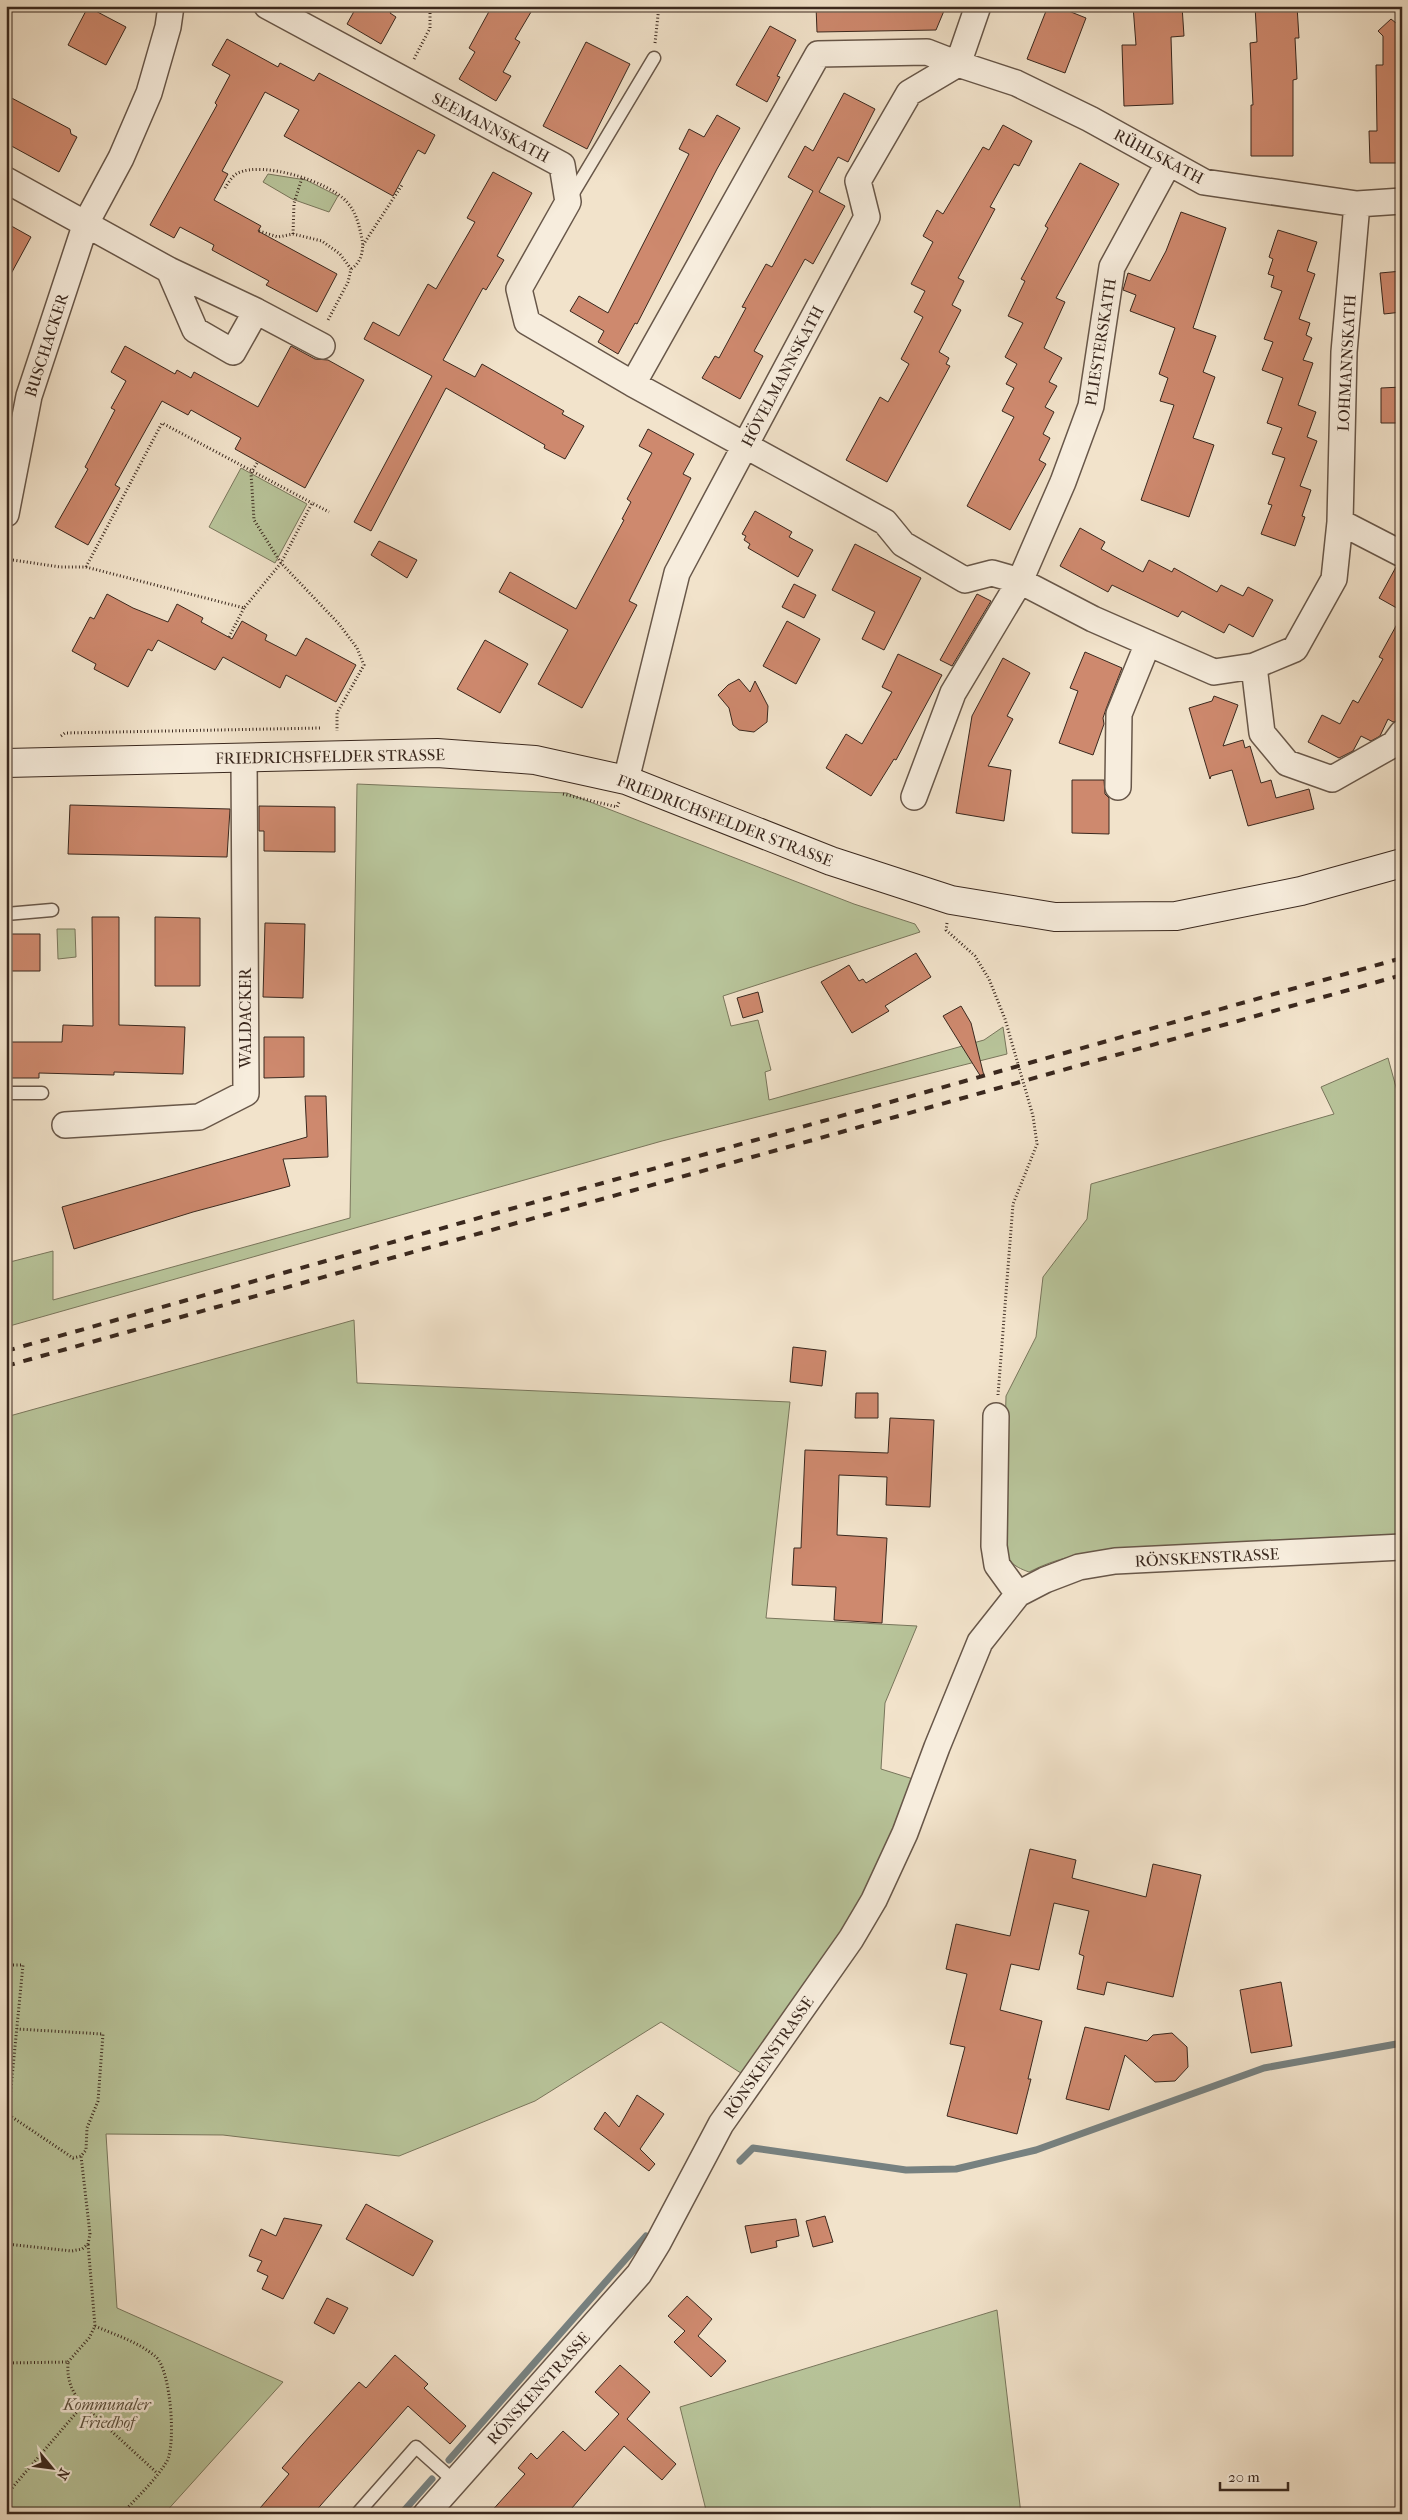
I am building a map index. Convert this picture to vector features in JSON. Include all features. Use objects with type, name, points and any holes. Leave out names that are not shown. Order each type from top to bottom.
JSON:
[{"type":"main road","name":"FRIEDRICHSFELDER STRASSE","points":[[6,763],[437,753],[535,760],[626,780],[831,861],[950,900],[1055,917],[1176,916],[1301,891],[1402,863]]},
{"type":"street","name":"BUSCHACKER","points":[[7,504],[30,396],[86,223],[121,158],[149,93],[168,27],[171,6]]},
{"type":"street","name":"SEEMANNSKATH","points":[[267,6],[562,165],[568,202]]},
{"type":"street","points":[[633,384],[818,54],[927,52],[958,64],[978,6]]},
{"type":"street","name":"RÜHLSKATH","points":[[958,64],[1016,83],[1090,119],[1168,164],[1204,182],[1357,204],[1402,201]]},
{"type":"street","name":"HÖVELMANNSKATH","points":[[626,780],[677,573],[867,217],[858,181],[909,93],[958,64]]},
{"type":"street","name":"PLIESTERSKATH","points":[[1020,581],[1063,482],[1091,406],[1112,267],[1168,164]]},
{"type":"street","points":[[6,180],[169,270],[256,311],[319,344]]},
{"type":"street","points":[[568,202],[519,289],[527,322],[745,446]]},
{"type":"street","name":"LOHMANNSKATH","points":[[745,446],[885,522],[903,544],[965,580],[992,572],[1020,581],[1093,619],[1214,672],[1254,666],[1295,649],[1334,579],[1340,522],[1344,352],[1357,204]]},
{"type":"street","points":[[169,270],[195,330],[233,352],[256,311]]},
{"type":"street","points":[[1340,522],[1402,554]]},
{"type":"street","points":[[914,796],[953,694],[1020,581]]},
{"type":"street","points":[[1118,787],[1119,714],[1148,643]]},
{"type":"street","points":[[1254,666],[1262,733],[1287,763],[1332,779],[1394,744],[1402,733]]},
{"type":"street","name":"WALDACKER","points":[[65,1126],[199,1117],[246,1092],[244,758]]},
{"type":"street","points":[[996,1416],[994,1546],[997,1565],[1018,1594]]},
{"type":"street","name":"RÖNSKENSTRASSE","points":[[426,2514],[639,2274],[658,2243],[721,2124],[851,1939],[874,1900],[906,1832],[940,1738],[980,1642],[1018,1594],[1045,1580],[1079,1567],[1115,1561],[1402,1547]]},
{"type":"lane","points":[[568,202],[654,58]]},
{"type":"lane","points":[[6,914],[52,910]]},
{"type":"lane","points":[[6,1093],[42,1094]]},
{"type":"lane","points":[[357,2514],[416,2448],[454,2481]]},
{"type":"path","points":[[403,80],[430,28],[430,6]]},
{"type":"path","points":[[654,58],[659,6]]},
{"type":"path","points":[[225,188],[236,174],[256,169],[302,178],[334,191],[345,199],[353,209],[363,245]]},
{"type":"path","points":[[293,234],[294,203],[302,178]]},
{"type":"path","points":[[319,344],[348,282],[351,269],[357,265],[363,245],[402,185]]},
{"type":"path","points":[[259,230],[278,237],[293,234],[313,237],[329,245],[351,269]]},
{"type":"path","points":[[86,567],[162,423],[329,512]]},
{"type":"path","points":[[257,463],[252,472],[254,520],[281,563],[339,624],[357,648],[364,666],[337,713],[336,754]]},
{"type":"path","points":[[229,637],[244,608],[281,563],[312,504]]},
{"type":"path","points":[[6,559],[60,567],[86,567],[244,608]]},
{"type":"path","points":[[996,1416],[1013,1204],[1037,1144],[1034,1116],[1005,1019]]},
{"type":"path","points":[[6,1965],[23,1966],[6,2139]]},
{"type":"path","points":[[8,2114],[73,2158],[81,2156],[86,2150],[87,2128],[98,2101],[103,2034],[17,2029]]},
{"type":"path","points":[[81,2156],[90,2234],[88,2244],[95,2326],[88,2338],[68,2362],[67,2375],[72,2392],[83,2405],[157,2474]]},
{"type":"path","points":[[6,2244],[72,2251],[82,2249],[88,2244]]},
{"type":"path","points":[[95,2326],[141,2346],[158,2358],[164,2373],[171,2407],[168,2460],[122,2514]]},
{"type":"path","points":[[6,2363],[68,2362]]},
{"type":"path","points":[[6,2495],[83,2405]]},
{"type":"green space","points":[[268,174],[306,180],[338,196],[329,212],[292,199],[263,182]]},
{"type":"green space","points":[[241,468],[307,504],[275,563],[209,527]]},
{"type":"green space","points":[[357,784],[567,793],[854,904],[915,924],[920,932],[723,996],[731,1026],[758,1020],[771,1070],[765,1072],[769,1100],[984,1040],[1003,1027],[1007,1054],[662,1141],[6,1327],[6,1263],[53,1251],[53,1300],[350,1218]]},
{"type":"green space","points":[[57,929],[75,929],[76,957],[58,959]]},
{"type":"green space","points":[[1388,1058],[1402,1109],[1402,1535],[1114,1549],[1070,1557],[1049,1563],[1029,1572],[1014,1565],[1008,1558],[1002,1542],[1006,1396],[1036,1337],[1043,1277],[1087,1219],[1091,1184],[1334,1114],[1321,1087]]},
{"type":"green space","name":"Kommunaler Friedhof","points":[[354,1320],[357,1383],[790,1402],[766,1618],[917,1626],[885,1703],[881,1769],[913,1779],[884,1861],[848,1922],[744,2075],[661,2022],[535,2101],[399,2156],[223,2135],[106,2134],[117,2308],[283,2382],[164,2514],[6,2514],[6,1417]]},
{"type":"green space","points":[[997,2310],[1021,2514],[873,2514],[871,2508],[853,2514],[707,2514],[680,2407]]},
{"type":"building","points":[[357,6],[394,6],[390,13],[396,17],[381,44],[347,24]]},
{"type":"building","points":[[492,6],[521,6],[531,12],[515,39],[520,42],[503,72],[511,76],[496,101],[459,79],[475,52],[469,48]]},
{"type":"building","points":[[816,6],[946,6],[936,30],[817,32]]},
{"type":"building","points":[[1048,6],[1056,6],[1086,18],[1065,73],[1027,59]]},
{"type":"building","points":[[1133,6],[1182,6],[1184,36],[1171,37],[1173,104],[1124,106],[1122,45],[1136,45]]},
{"type":"building","points":[[1255,6],[1297,6],[1299,38],[1295,38],[1297,79],[1293,80],[1293,156],[1251,156],[1251,105],[1253,105],[1250,43],[1257,42]]},
{"type":"building","points":[[88,7],[126,27],[106,65],[68,45]]},
{"type":"building","points":[[1391,19],[1396,23],[1402,23],[1402,163],[1370,163],[1369,131],[1377,131],[1376,65],[1383,65],[1383,36],[1378,31]]},
{"type":"building","points":[[770,26],[796,40],[777,76],[780,77],[767,102],[736,85]]},
{"type":"building","points":[[227,39],[278,67],[280,63],[314,81],[319,73],[435,135],[425,154],[418,150],[393,196],[284,136],[299,110],[265,92],[222,171],[228,174],[214,200],[261,226],[258,231],[337,274],[317,312],[266,285],[269,281],[212,250],[214,245],[180,227],[174,238],[150,225],[217,105],[215,103],[230,75],[212,65]]},
{"type":"building","points":[[586,42],[630,64],[587,149],[543,126]]},
{"type":"building","points":[[844,93],[875,109],[848,162],[838,157],[819,192],[845,206],[813,264],[805,259],[754,351],[763,356],[740,399],[702,378],[715,356],[719,358],[746,308],[742,307],[766,264],[772,267],[813,191],[788,177],[805,146],[813,151]]},
{"type":"building","points":[[6,95],[70,129],[71,134],[77,137],[59,172],[6,143]]},
{"type":"building","points":[[717,115],[740,128],[637,324],[635,323],[618,354],[598,342],[604,331],[570,311],[579,296],[608,313],[689,154],[679,149],[689,129],[704,137]]},
{"type":"building","points":[[1003,125],[1032,141],[1019,166],[1014,164],[990,207],[995,209],[958,278],[964,281],[952,305],[961,310],[939,352],[949,358],[946,364],[950,366],[887,482],[846,460],[880,397],[888,402],[909,364],[901,359],[923,317],[914,312],[925,291],[911,284],[933,242],[923,236],[937,210],[943,214],[983,147],[989,150]]},
{"type":"building","points":[[1080,163],[1119,184],[1056,298],[1065,302],[1044,348],[1062,358],[1049,382],[1057,386],[1045,407],[1054,412],[1043,434],[1050,438],[1039,460],[1046,464],[1010,530],[967,506],[1014,417],[1002,411],[1014,388],[1006,384],[1017,364],[1005,357],[1023,323],[1008,316],[1025,281],[1021,279],[1048,228],[1045,226]]},
{"type":"building","points":[[493,172],[532,193],[497,256],[504,260],[486,290],[483,288],[443,360],[475,377],[482,364],[564,411],[562,414],[584,426],[565,459],[544,448],[545,445],[446,388],[371,531],[354,522],[432,376],[364,339],[373,322],[399,336],[428,284],[436,289],[475,222],[467,218]]},
{"type":"building","points":[[1181,212],[1226,228],[1193,328],[1216,336],[1203,372],[1215,377],[1193,438],[1214,445],[1189,517],[1141,500],[1174,405],[1160,401],[1168,378],[1159,374],[1175,328],[1130,311],[1136,295],[1123,290],[1128,273],[1150,281],[1166,251]]},
{"type":"building","points":[[6,223],[31,237],[6,283]]},
{"type":"building","points":[[1278,230],[1317,242],[1307,271],[1315,274],[1299,319],[1310,323],[1306,335],[1312,338],[1303,360],[1313,363],[1298,405],[1316,412],[1307,437],[1317,441],[1300,486],[1311,490],[1302,516],[1305,517],[1295,546],[1261,534],[1272,505],[1268,504],[1285,458],[1272,454],[1282,428],[1267,423],[1283,378],[1262,370],[1273,342],[1264,339],[1282,291],[1271,287],[1274,276],[1268,274],[1273,259],[1269,257]]},
{"type":"building","points":[[1402,271],[1402,312],[1384,314],[1380,273]]},
{"type":"building","points":[[125,346],[175,374],[177,370],[191,378],[194,372],[258,407],[291,346],[315,359],[328,360],[364,380],[305,488],[235,449],[241,438],[191,410],[188,415],[162,401],[115,485],[120,488],[88,545],[55,527],[88,469],[85,467],[115,410],[111,408],[126,381],[111,372]]},
{"type":"building","points":[[1402,387],[1402,423],[1381,423],[1381,388]]},
{"type":"building","points":[[648,429],[694,454],[683,474],[691,478],[629,601],[637,605],[582,708],[538,684],[568,630],[499,592],[510,572],[576,609],[624,520],[622,519],[631,502],[627,499],[652,453],[639,446]]},
{"type":"building","points":[[755,511],[792,532],[789,537],[813,550],[798,577],[748,548],[750,544],[744,540],[746,536],[742,534]]},
{"type":"building","points":[[1080,528],[1105,542],[1101,549],[1143,572],[1149,560],[1172,572],[1174,568],[1217,592],[1221,585],[1243,596],[1248,587],[1273,600],[1253,637],[1229,624],[1224,633],[1182,611],[1178,617],[1112,585],[1108,592],[1060,566]]},
{"type":"building","points":[[379,541],[417,560],[407,578],[371,555]]},
{"type":"building","points":[[855,544],[921,578],[884,650],[862,639],[875,612],[832,590]]},
{"type":"building","points":[[1396,567],[1402,568],[1402,611],[1379,598]]},
{"type":"building","points":[[794,584],[816,595],[804,618],[782,607]]},
{"type":"building","points":[[107,594],[133,608],[168,622],[177,604],[203,618],[201,622],[232,639],[242,621],[267,635],[265,640],[296,656],[306,638],[356,665],[336,702],[286,675],[280,688],[223,657],[215,670],[158,640],[152,651],[148,649],[128,687],[94,669],[96,664],[72,651],[90,617],[94,619]]},
{"type":"building","points":[[977,594],[991,601],[952,666],[940,660]]},
{"type":"building","points":[[1402,615],[1402,719],[1393,722],[1388,719],[1380,736],[1371,741],[1361,736],[1353,751],[1339,758],[1308,742],[1322,715],[1340,724],[1353,700],[1358,703],[1383,659],[1379,657]]},
{"type":"building","points":[[787,621],[820,639],[796,684],[763,666]]},
{"type":"building","points":[[485,640],[528,664],[500,713],[457,689]]},
{"type":"building","points":[[1085,652],[1122,668],[1103,718],[1104,724],[1093,755],[1059,743],[1078,691],[1070,688]]},
{"type":"building","points":[[898,654],[942,675],[896,760],[894,759],[871,796],[826,768],[846,734],[862,744],[892,692],[882,687]]},
{"type":"building","points":[[1003,658],[1030,673],[1007,716],[1013,719],[988,766],[1011,770],[1004,821],[956,813],[972,716]]},
{"type":"building","points":[[739,679],[750,692],[755,681],[768,706],[767,722],[754,732],[739,730],[733,725],[729,708],[718,695],[728,685]]},
{"type":"building","points":[[1214,696],[1238,705],[1223,746],[1243,740],[1245,748],[1250,746],[1261,783],[1271,780],[1276,798],[1309,789],[1314,809],[1248,826],[1232,770],[1211,776],[1210,779],[1189,708],[1212,701]]},
{"type":"building","points":[[1072,780],[1104,780],[1105,794],[1109,798],[1109,834],[1072,833]]},
{"type":"building","points":[[70,805],[230,809],[227,857],[68,854]]},
{"type":"building","points":[[259,806],[335,807],[335,852],[264,851],[264,831],[259,831]]},
{"type":"building","points":[[92,917],[119,917],[119,1025],[185,1027],[183,1074],[114,1072],[114,1075],[39,1073],[39,1078],[6,1078],[6,1042],[62,1042],[63,1025],[93,1026]]},
{"type":"building","points":[[155,917],[200,918],[200,986],[155,986]]},
{"type":"building","points":[[265,923],[305,924],[303,998],[263,997]]},
{"type":"building","points":[[6,934],[40,934],[40,971],[6,971]]},
{"type":"building","points":[[916,953],[931,977],[885,1006],[889,1011],[852,1033],[821,982],[849,965],[859,981],[863,979],[866,983]]},
{"type":"building","points":[[758,992],[763,1012],[743,1018],[737,998]]},
{"type":"building","points":[[961,1006],[971,1023],[984,1076],[981,1077],[943,1016]]},
{"type":"building","points":[[264,1037],[304,1037],[304,1077],[264,1078]]},
{"type":"building","points":[[305,1096],[326,1096],[328,1157],[283,1159],[290,1186],[193,1212],[74,1249],[62,1207],[307,1137]]},
{"type":"building","points":[[793,1347],[826,1351],[822,1386],[790,1382]]},
{"type":"building","points":[[856,1393],[878,1393],[878,1418],[855,1418]]},
{"type":"building","points":[[890,1418],[934,1420],[930,1507],[886,1505],[887,1477],[839,1475],[837,1535],[887,1538],[882,1623],[834,1620],[836,1587],[792,1585],[794,1548],[801,1548],[805,1450],[888,1453]]},
{"type":"building","points":[[1030,1849],[1076,1860],[1072,1878],[1146,1897],[1153,1864],[1201,1875],[1173,1997],[1107,1982],[1104,1995],[1077,1989],[1084,1956],[1079,1954],[1089,1911],[1054,1903],[1039,1970],[1011,1964],[1000,2010],[1042,2021],[1028,2079],[1031,2079],[1017,2134],[947,2116],[965,2047],[950,2044],[967,1974],[946,1969],[956,1924],[1010,1936]]},
{"type":"building","points":[[1281,1982],[1292,2046],[1251,2053],[1240,1990]]},
{"type":"building","points":[[1085,2027],[1147,2041],[1153,2035],[1172,2033],[1187,2047],[1188,2067],[1175,2081],[1155,2082],[1125,2055],[1109,2110],[1066,2099]]},
{"type":"building","points":[[637,2095],[664,2114],[640,2149],[655,2164],[649,2171],[594,2129],[605,2112],[619,2127]]},
{"type":"building","points":[[366,2204],[433,2241],[413,2276],[346,2239]]},
{"type":"building","points":[[825,2216],[833,2242],[813,2247],[806,2221]]},
{"type":"building","points":[[284,2218],[322,2225],[283,2299],[262,2289],[268,2276],[257,2271],[262,2261],[249,2256],[261,2229],[276,2236]]},
{"type":"building","points":[[796,2219],[799,2236],[776,2241],[777,2247],[751,2253],[745,2226]]},
{"type":"building","points":[[687,2296],[712,2319],[698,2336],[726,2361],[711,2377],[674,2342],[685,2331],[668,2316]]},
{"type":"building","points":[[327,2298],[348,2308],[334,2334],[314,2323]]},
{"type":"building","points":[[395,2355],[428,2384],[424,2388],[466,2426],[450,2444],[408,2406],[313,2514],[255,2514],[289,2474],[282,2468],[310,2436],[359,2382],[366,2388]]},
{"type":"building","points":[[620,2365],[650,2392],[627,2419],[676,2464],[662,2480],[624,2446],[567,2514],[489,2514],[525,2474],[518,2468],[531,2453],[537,2459],[563,2431],[585,2451],[619,2414],[595,2392]]},
{"type":"waterway","points":[[740,2161],[753,2148],[906,2170],[956,2169],[1036,2150],[1264,2068],[1402,2043]]},
{"type":"waterway","points":[[449,2460],[646,2236]]},
{"type":"waterway","points":[[401,2514],[432,2479]]},
{"type":"railway","points":[[6,1351],[1402,958]]},
{"type":"railway","points":[[6,1366],[1402,975]]}]
